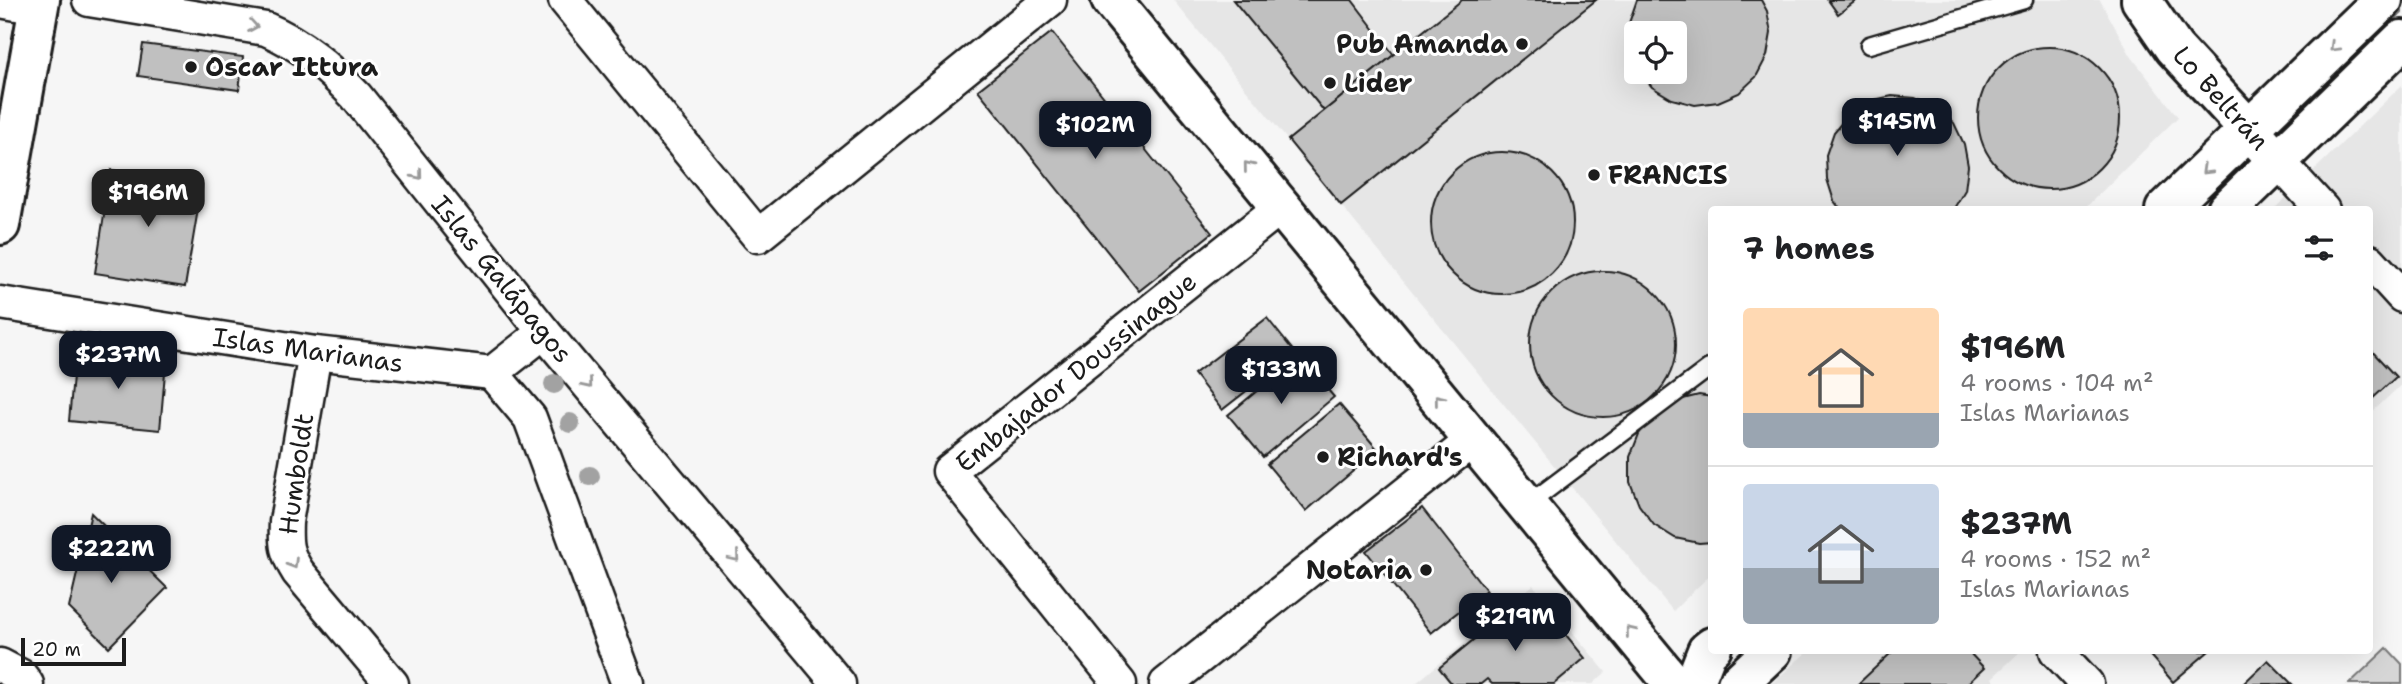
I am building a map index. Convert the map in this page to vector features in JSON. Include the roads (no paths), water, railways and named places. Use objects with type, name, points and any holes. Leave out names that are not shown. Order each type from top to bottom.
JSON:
[{"type":"street","name":"Islas Galápagos","points":[[89,0],[266,29],[289,39],[337,77],[356,96],[544,332],[839,684]]},
{"type":"street","points":[[565,0],[758,236],[1050,0]]},
{"type":"street","points":[[1111,0],[1674,684]]},
{"type":"street","name":"Lo Beltrán","points":[[2141,0],[2174,48],[2277,161]]},
{"type":"street","points":[[2169,206],[2383,0]]},
{"type":"street","points":[[0,1],[40,4],[0,225]]},
{"type":"street","points":[[2231,206],[2402,40]]},
{"type":"street","points":[[2277,161],[2319,206]]},
{"type":"street","name":"Embajador Doussinague","points":[[1120,684],[949,471],[1281,207]]},
{"type":"street","points":[[2373,264],[2402,296]]},
{"type":"street","name":"Islas Marianas","points":[[0,303],[315,353],[492,373]]},
{"type":"street","points":[[544,332],[492,373],[530,418],[628,684]]},
{"type":"street","name":"Humboldt","points":[[315,353],[286,522],[285,543],[288,556],[298,572],[392,684]]},
{"type":"street","points":[[1166,684],[1472,440]]},
{"type":"street","points":[[1693,684],[1708,650]]},
{"type":"street","points":[[1737,684],[1769,654]]},
{"type":"street","points":[[2059,654],[2087,684]]},
{"type":"street","points":[[0,665],[20,676],[27,684]]},
{"type":"lane","points":[[1869,45],[2024,0]]},
{"type":"lane","points":[[1527,505],[1708,369]]},
{"type":"place","name":"Pub Amanda","points":[[1522,44]]},
{"type":"place","name":"Oscar Ittura","points":[[191,67]]},
{"type":"place","name":"Lider","points":[[1330,83]]},
{"type":"place","name":"FRANCIS","points":[[1594,175]]},
{"type":"place","name":"Richard's","points":[[1323,457]]},
{"type":"place","name":"Notaria","points":[[1426,570]]}]
